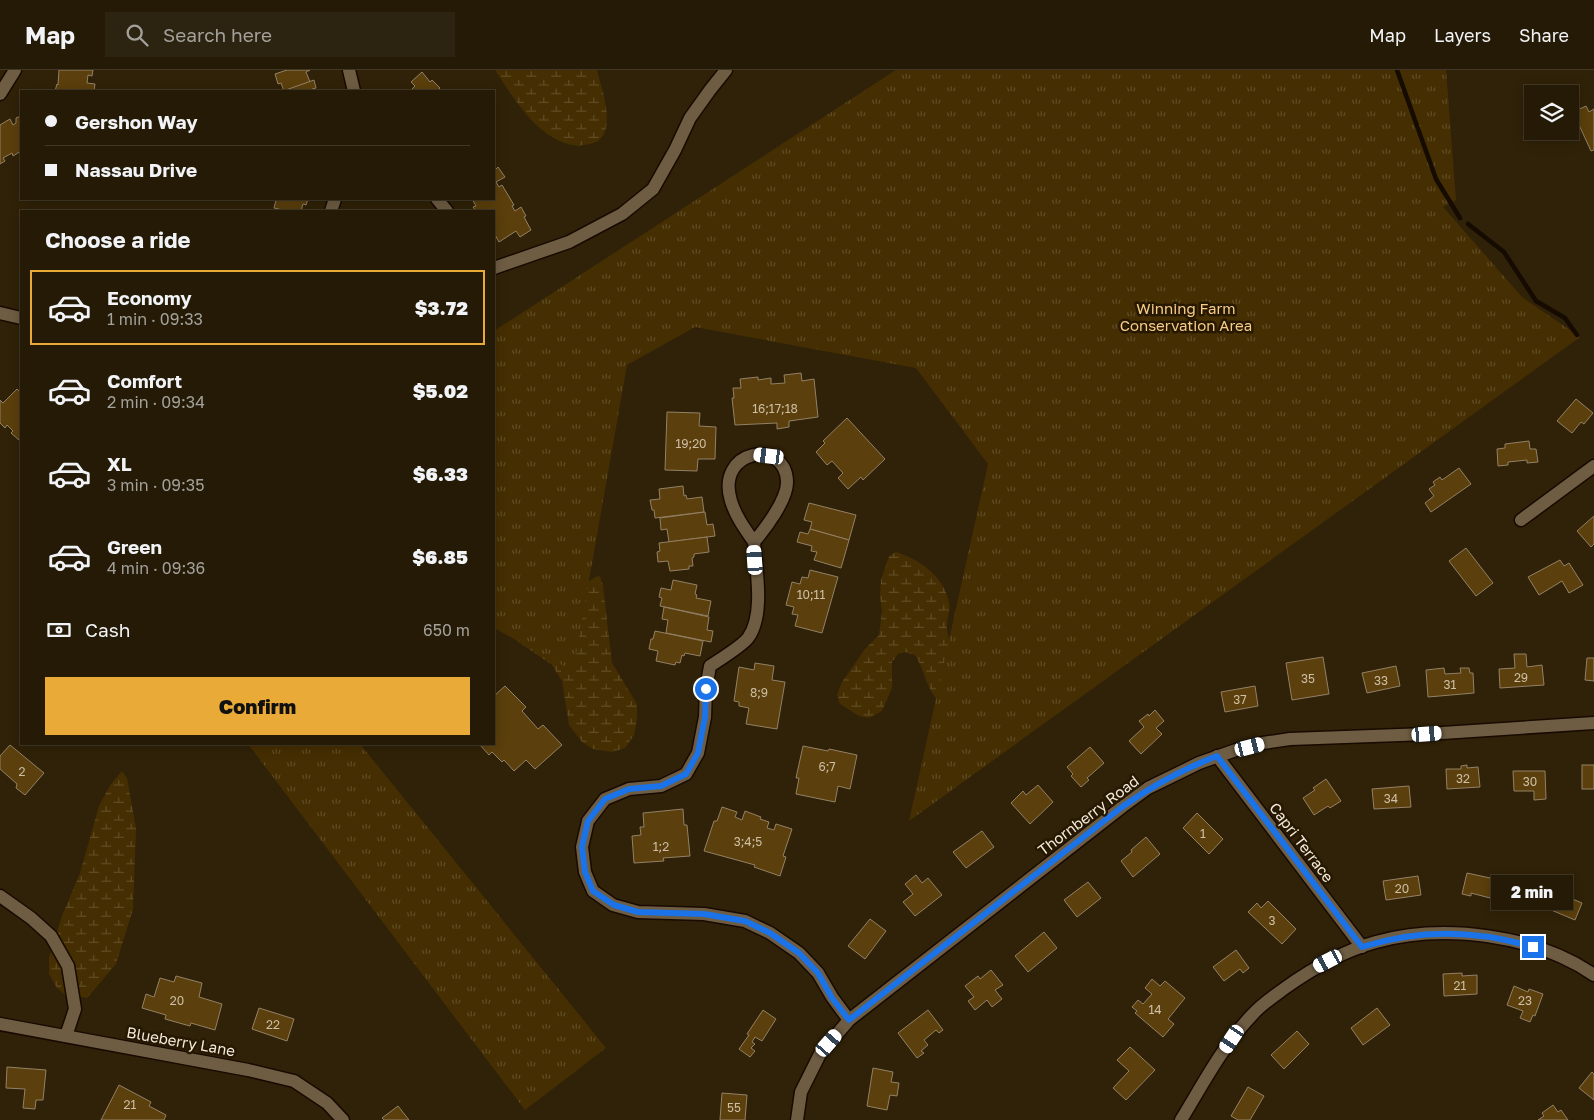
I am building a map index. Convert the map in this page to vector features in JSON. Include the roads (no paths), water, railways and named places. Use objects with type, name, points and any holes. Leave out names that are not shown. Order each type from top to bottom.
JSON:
[{"type":"street","points":[[0,94],[7,86],[15,70]]},
{"type":"street","points":[[349,70],[354,90]]},
{"type":"street","points":[[495,268],[569,242],[622,214],[653,189],[676,150],[690,118],[726,70]]},
{"type":"street","points":[[438,200],[446,210]]},
{"type":"street","points":[[0,313],[20,318]]},
{"type":"street","points":[[754,542],[764,530],[784,496],[787,481],[781,464],[769,456],[756,454],[742,458],[732,469],[730,499],[737,516],[754,542],[758,596],[757,618],[748,638],[710,666],[706,689],[705,717],[698,753],[686,774],[661,786],[629,789],[605,799],[588,821],[582,847],[585,872],[593,891],[614,905],[638,912],[704,914],[745,921],[770,933],[799,953],[818,973],[832,998],[849,1020]]},
{"type":"street","points":[[1521,520],[1594,466]]},
{"type":"street","name":"Thornberry Road","points":[[796,1120],[801,1092],[820,1054],[849,1020],[1148,788],[1217,756],[1290,739],[1427,734],[1594,723]]},
{"type":"street","name":"Capri Terrace","points":[[1217,756],[1362,947]]},
{"type":"street","points":[[0,896],[31,918],[51,936],[68,966],[75,1009],[66,1036]]},
{"type":"street","points":[[1181,1120],[1232,1039],[1253,1013],[1305,973],[1362,947],[1398,938],[1428,934],[1453,933],[1477,935],[1502,939],[1544,950],[1594,975]]},
{"type":"street","name":"Blueberry Lane","points":[[0,1024],[248,1070],[294,1081],[327,1103],[343,1120]]},
{"type":"waterway","points":[[1397,70],[1436,179],[1460,218]]},
{"type":"waterway","points":[[1468,224],[1504,252],[1536,301],[1565,318],[1577,335]]},
{"type":"park label","name":"Winning Farm Conservation Area","points":[[1186,316]]}]
